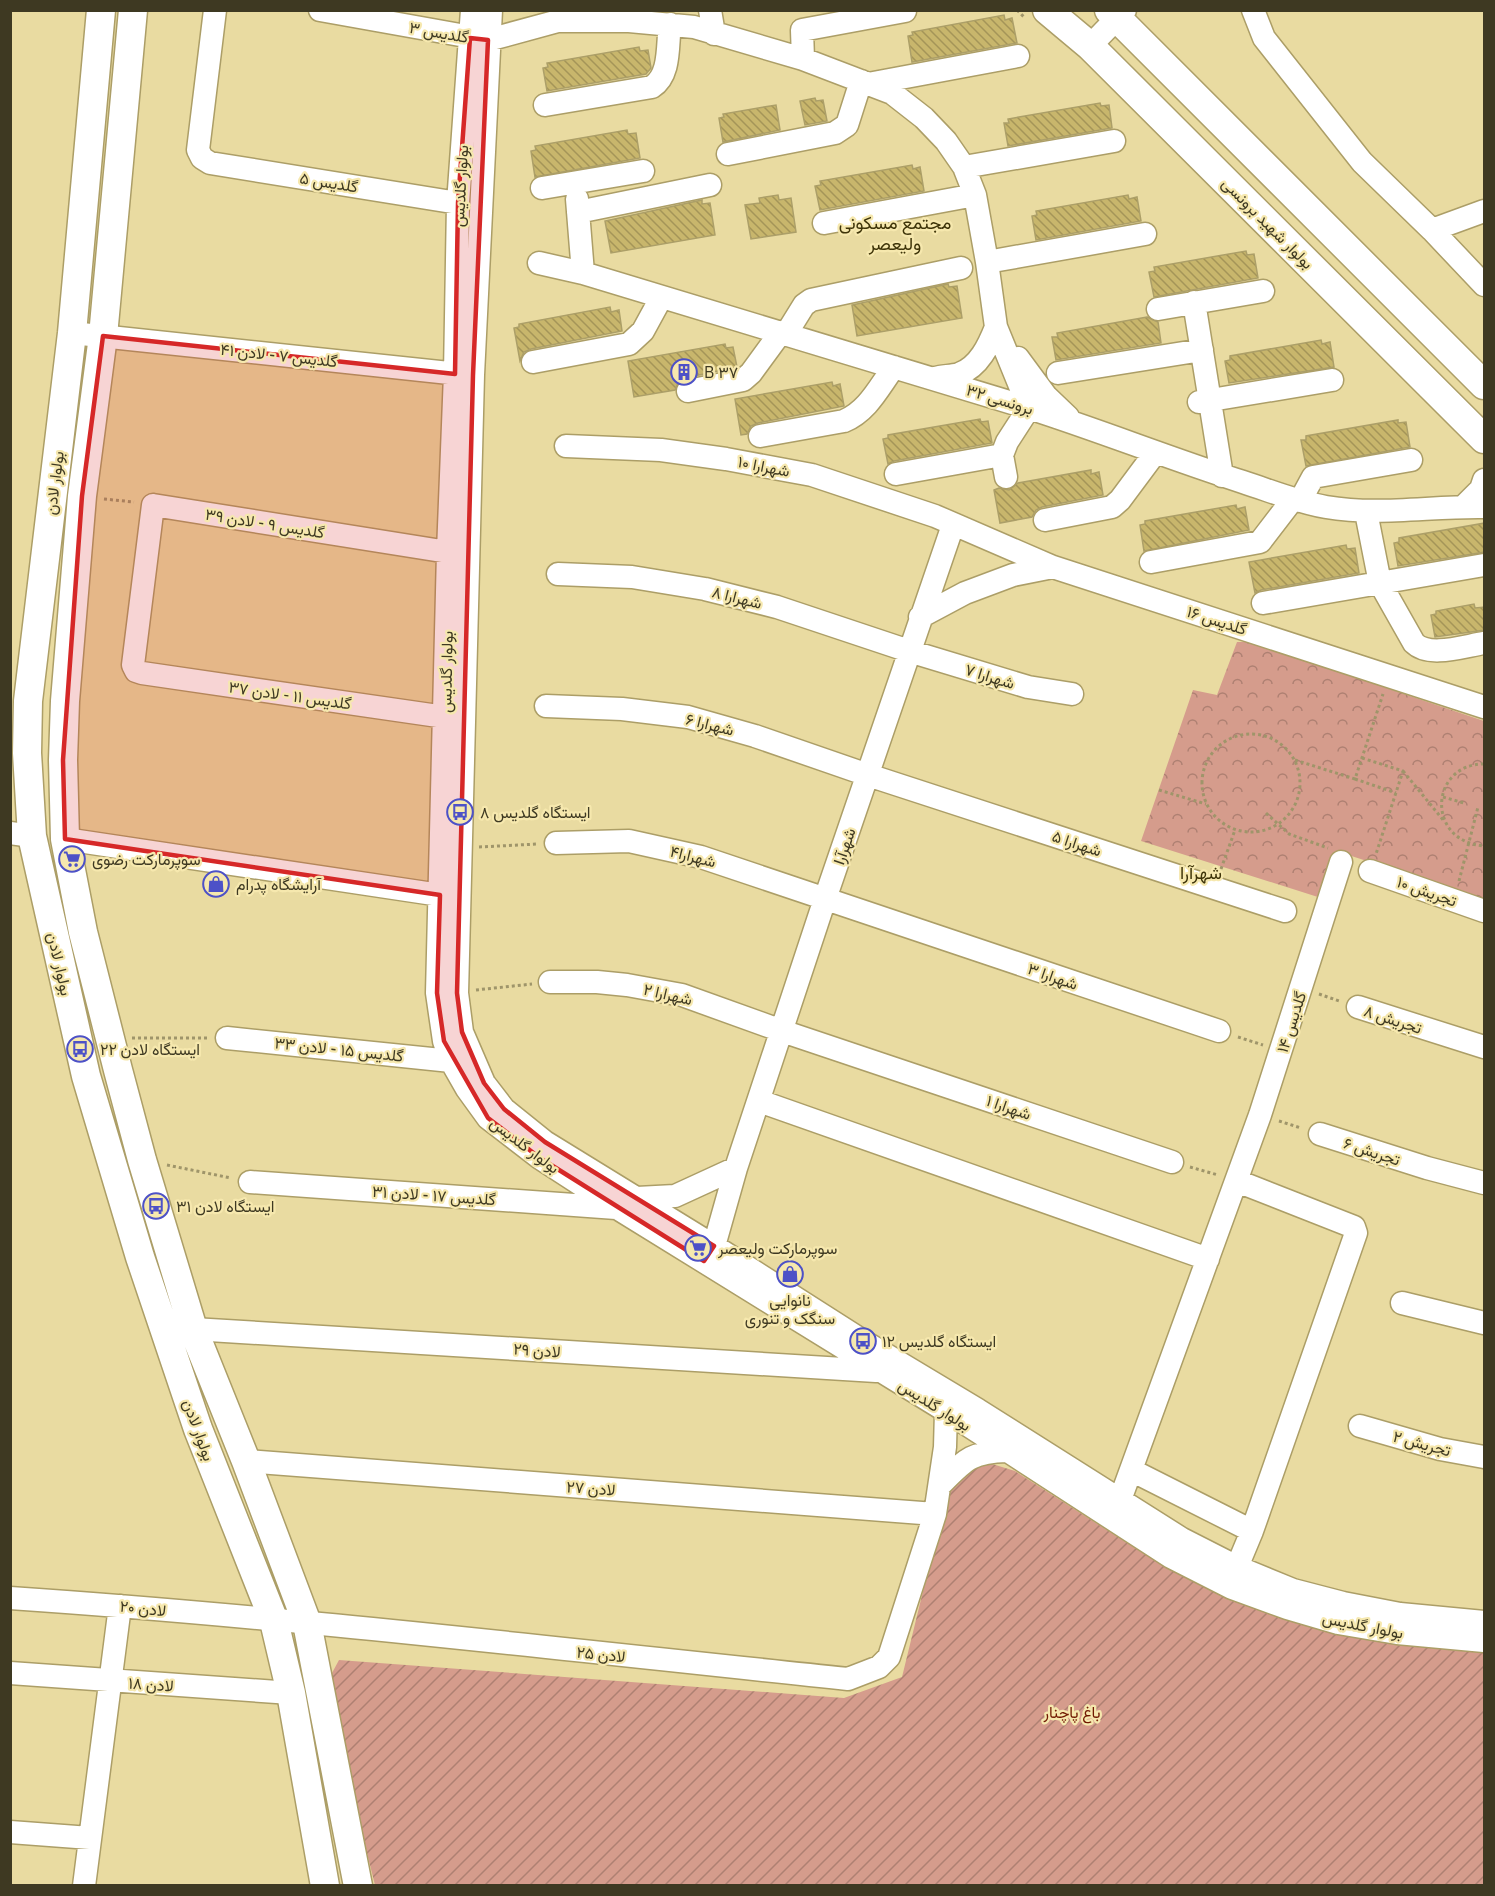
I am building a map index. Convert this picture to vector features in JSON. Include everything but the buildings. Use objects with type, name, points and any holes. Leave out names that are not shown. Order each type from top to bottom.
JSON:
[{"type":"main road","name":"بولوار لادن","points":[[101,10],[72,333],[19,762],[21,835],[86,1076],[140,1257],[198,1429],[274,1621],[291,1693],[325,1886]]},
{"type":"main road","name":"بولوار لادن","points":[[133,10],[103,336],[82,496],[65,701],[64,839],[82,932],[142,1160],[194,1329],[307,1623],[358,1886]]},
{"type":"main road","name":"بولوار شهید برونسی","points":[[1047,10],[1090,46],[1485,439]]},
{"type":"main road","points":[[1117,13],[1485,385]]},
{"type":"street","name":"گلدیس ۵","points":[[215,10],[198,150],[202,158],[210,163],[458,203]]},
{"type":"street","name":"گلدیس ۳","points":[[320,10],[479,39]]},
{"type":"street","name":"بولوار گلدیس","points":[[472,10],[479,39],[464,375],[456,993],[462,1032],[471,1057],[484,1083],[504,1109],[627,1203]]},
{"type":"street","name":"بولوار گلدیس","points":[[491,10],[479,39],[458,203],[464,375],[448,552],[437,993],[444,1041],[467,1089],[488,1118],[540,1158],[627,1203],[863,1341],[978,1410],[1182,1539],[1237,1567],[1293,1590],[1342,1603],[1400,1614],[1485,1622]]},
{"type":"street","points":[[699,24],[710,10]]},
{"type":"street","points":[[1253,10],[1264,38],[1362,162],[1485,285]]},
{"type":"street","points":[[803,59],[802,30],[905,11]]},
{"type":"street","points":[[1090,46],[1117,13]]},
{"type":"street","points":[[479,39],[558,21],[699,24],[803,59],[892,93],[924,118],[946,141],[964,167],[975,195],[996,327],[1029,408],[1007,442],[1004,466],[896,474]]},
{"type":"street","points":[[545,105],[652,87],[660,82],[664,74],[670,24]]},
{"type":"street","points":[[864,83],[1018,56]]},
{"type":"street","points":[[728,154],[835,134],[847,125],[864,83]]},
{"type":"street","points":[[964,167],[1114,141]]},
{"type":"street","points":[[542,188],[643,171]]},
{"type":"street","points":[[576,182],[583,273]]},
{"type":"street","points":[[578,212],[710,185]]},
{"type":"street","points":[[824,223],[975,195]]},
{"type":"street","points":[[1432,231],[1485,211]]},
{"type":"street","points":[[987,261],[1145,234]]},
{"type":"street","name":"برونسی ۳۲","points":[[539,262],[583,273],[1029,408],[1215,474],[1297,500],[1366,512],[1474,507],[1485,480]]},
{"type":"street","points":[[688,391],[743,380],[752,373],[804,305],[811,300],[961,268]]},
{"type":"street","points":[[1158,309],[1263,291]]},
{"type":"street","points":[[533,362],[629,344],[643,331],[661,298]]},
{"type":"street","points":[[1188,304],[1215,474]]},
{"type":"street","points":[[932,378],[960,374],[976,363],[989,346],[996,327]]},
{"type":"street","points":[[996,327],[1046,396],[1076,423]]},
{"type":"street","name":"گلدیس ۷ - لادن ۴۱","points":[[72,333],[464,375]]},
{"type":"street","points":[[1058,373],[1195,351]]},
{"type":"street","points":[[760,436],[844,421],[856,416],[867,405],[894,367]]},
{"type":"street","points":[[1204,401],[1332,380]]},
{"type":"street","name":"شهرارا ۱۰","points":[[566,446],[662,450],[812,475],[935,516],[953,525]]},
{"type":"street","points":[[1045,520],[1112,507],[1120,501],[1155,453]]},
{"type":"street","points":[[1151,562],[1260,542],[1297,500],[1313,477],[1411,460]]},
{"type":"street","name":"گلدیس ۹ - لادن ۳۹","points":[[153,505],[448,552]]},
{"type":"street","name":"گلدیس ۱۱ - لادن ۳۷","points":[[153,505],[134,665],[136,671],[445,717]]},
{"type":"street","points":[[1366,512],[1380,583],[1413,642],[1418,647],[1431,652],[1485,643]]},
{"type":"street","name":"گلدیس ۱۶","points":[[953,525],[1053,567],[1485,707]]},
{"type":"street","name":"شهرآرا","points":[[709,1253],[825,899],[953,525]]},
{"type":"street","points":[[1263,603],[1485,565]]},
{"type":"street","points":[[920,617],[965,593],[1013,575],[1053,567]]},
{"type":"street","name":"شهرارا ۸","points":[[558,574],[633,577],[705,589],[777,607],[909,651]]},
{"type":"street","name":"شهرارا ۷","points":[[909,651],[1028,687],[1072,694]]},
{"type":"street","name":"شهرارا ۶","points":[[546,706],[622,709],[688,717],[755,736],[868,775]]},
{"type":"street","name":"شهرارا ۵","points":[[868,775],[1286,911]]},
{"type":"street","points":[[64,839],[440,895]]},
{"type":"street","name":"شهرارا۴","points":[[556,843],[628,841],[701,857],[825,899]]},
{"type":"street","name":"گلدیس ۱۴","points":[[1120,1500],[1260,1115],[1341,862]]},
{"type":"street","name":"تجریش ۱۰","points":[[1370,872],[1485,911]]},
{"type":"street","name":"شهرارا ۳","points":[[825,899],[1219,1031]]},
{"type":"street","name":"شهرارا ۲","points":[[550,982],[597,981],[682,995],[782,1031]]},
{"type":"street","name":"تجریش ۸","points":[[1358,1007],[1485,1047]]},
{"type":"street","name":"شهرارا ۱","points":[[782,1031],[1172,1162]]},
{"type":"street","name":"گلدیس ۱۵ - لادن ۳۳","points":[[227,1038],[452,1061]]},
{"type":"street","points":[[759,1101],[1208,1259]]},
{"type":"street","name":"تجریش ۶","points":[[1320,1134],[1426,1168],[1485,1183]]},
{"type":"street","name":"گلدیس ۱۷ - لادن ۳۱","points":[[250,1182],[627,1203],[675,1196],[736,1168]]},
{"type":"street","points":[[1237,1180],[1354,1227],[1356,1233],[1252,1531],[1237,1567]]},
{"type":"street","name":"بولوار گلدیس","points":[[709,1253],[880,1371],[1171,1557],[1232,1587],[1287,1608],[1338,1623],[1397,1633],[1485,1641]]},
{"type":"street","points":[[1402,1303],[1485,1323]]},
{"type":"street","name":"لادن ۲۹","points":[[194,1329],[880,1371]]},
{"type":"street","points":[[935,1514],[940,1485],[946,1412]]},
{"type":"street","name":"تجریش ۲","points":[[1360,1426],[1440,1449],[1485,1457]]},
{"type":"street","points":[[940,1485],[966,1459],[987,1452],[1007,1451]]},
{"type":"street","name":"لادن ۲۷","points":[[246,1461],[935,1514]]},
{"type":"street","points":[[1131,1470],[1252,1531]]},
{"type":"street","name":"لادن ۲۵","points":[[307,1623],[848,1680],[879,1667],[889,1657],[935,1514]]},
{"type":"street","name":"لادن ۲۰","points":[[10,1598],[120,1605],[307,1623]]},
{"type":"street","points":[[84,1886],[120,1605]]},
{"type":"street","name":"لادن ۱۸","points":[[10,1673],[111,1682],[291,1693]]},
{"type":"street","points":[[10,1832],[90,1838]]},
{"type":"path","points":[[82,496],[153,505]]},
{"type":"path","points":[[1355,779],[1389,675]]},
{"type":"path","points":[[1249,734],[1268,737],[1285,747],[1294,760],[1301,781],[1298,800],[1288,816],[1273,828],[1254,832],[1235,830],[1218,820],[1207,805],[1202,786],[1205,767],[1215,750],[1230,739],[1249,734]]},
{"type":"path","points":[[1362,758],[1403,771],[1454,835],[1467,844],[1485,846]]},
{"type":"path","points":[[1294,760],[1396,793]]},
{"type":"path","points":[[1444,821],[1441,806],[1444,790],[1453,776],[1466,767],[1485,764]]},
{"type":"path","points":[[1370,872],[1403,771]]},
{"type":"path","points":[[1159,790],[1207,805]]},
{"type":"path","points":[[1443,797],[1464,803]]},
{"type":"path","points":[[1454,900],[1478,807]]},
{"type":"path","points":[[1266,813],[1289,834],[1335,851],[1341,862]]},
{"type":"path","points":[[1215,888],[1235,830]]},
{"type":"path","points":[[459,848],[556,843]]},
{"type":"path","points":[[456,993],[550,982]]},
{"type":"path","name":"تجریش ۸","points":[[1302,989],[1358,1007]]},
{"type":"path","points":[[1219,1031],[1282,1051]]},
{"type":"path","points":[[110,1038],[227,1038]]},
{"type":"path","points":[[1260,1115],[1320,1134]]},
{"type":"path","points":[[142,1160],[250,1182]]},
{"type":"path","points":[[1172,1162],[1237,1180]]},
{"type":"highlighted area","points":[[470,38],[488,40],[473,375],[457,993],[462,1032],[484,1083],[504,1109],[545,1142],[714,1246],[704,1261],[540,1158],[488,1118],[444,1041],[437,993],[440,895],[65,839],[63,760],[82,496],[103,336],[455,374],[458,203]]},
{"type":"green space","points":[[1237,642],[1250,642],[1484,721],[1484,899],[1336,851],[1321,898],[1141,841],[1193,690],[1217,695]]},
{"type":"green space","name":"باغ پاچنار","points":[[989,1463],[1015,1471],[1163,1566],[1229,1596],[1340,1633],[1397,1645],[1484,1653],[1484,1885],[375,1885],[325,1686],[339,1660],[844,1698],[902,1677],[950,1481],[964,1464]]},
{"type":"place","name":"B ۳۷","points":[[684,372]]},
{"type":"place","name":"ایستگاه گلدیس ۸","points":[[460,812]]},
{"type":"place","name":"سوپرمارکت رضوی","points":[[72,859]]},
{"type":"place","name":"آرایشگاه پدرام","points":[[216,884]]},
{"type":"place","name":"ایستگاه لادن ۲۲","points":[[80,1049]]},
{"type":"place","name":"ایستگاه لادن ۳۱","points":[[156,1206]]},
{"type":"place","name":"سوپرمارکت ولیعصر","points":[[698,1248]]},
{"type":"place","name":"نانوایی سنگک و تنوری","points":[[790,1274]]},
{"type":"place","name":"ایستگاه گلدیس ۱۲","points":[[863,1341]]},
{"type":"district","name":"مجتمع مسکونی ولیعصر","points":[[895,233]]},
{"type":"district","name":"شهرآرا","points":[[1201,873]]}]
